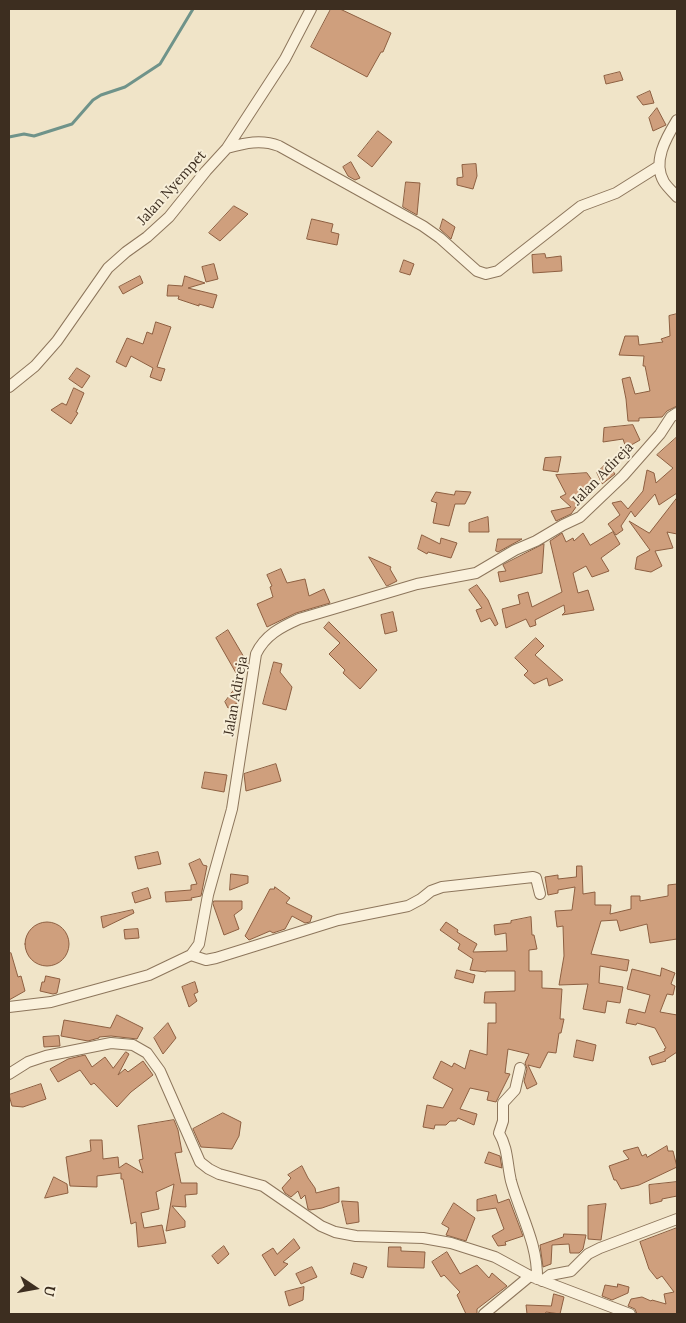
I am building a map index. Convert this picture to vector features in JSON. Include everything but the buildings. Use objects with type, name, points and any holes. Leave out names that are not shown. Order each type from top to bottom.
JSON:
[{"type":"street","name":"Jalan Nyempet","points":[[9,387],[35,366],[57,341],[108,268],[126,252],[147,238],[169,217],[227,148],[285,59],[311,9]]},
{"type":"street","points":[[677,120],[668,134],[662,150],[660,166],[664,182],[677,197]]},
{"type":"street","points":[[227,148],[259,142],[270,142],[279,146],[423,226],[440,238],[477,271],[486,274],[498,271],[581,206],[616,193],[660,166]]},
{"type":"street","name":"Jalan Adireja","points":[[191,955],[201,938],[208,895],[232,809],[256,654],[266,638],[300,619],[417,584],[476,573],[515,550],[580,517],[623,476],[677,413]]},
{"type":"street","points":[[9,1007],[51,1002],[140,978],[191,955],[206,960],[216,958],[338,920],[408,906],[414,904],[431,891],[442,887],[533,877],[536,878],[540,894]]},
{"type":"street","points":[[9,1074],[28,1062],[46,1056],[111,1044],[133,1045],[147,1053],[160,1071],[200,1162],[209,1169],[219,1174],[263,1186],[321,1226],[335,1232],[356,1236],[423,1238],[451,1243],[495,1257],[536,1278],[630,1314]]},
{"type":"street","points":[[520,1068],[515,1090],[503,1103],[499,1133],[506,1149],[516,1197],[529,1231],[538,1270],[536,1278]]},
{"type":"street","points":[[484,1314],[536,1278],[571,1271],[588,1254],[600,1248],[677,1219]]},
{"type":"waterway","points":[[9,137],[24,134],[34,136],[72,124],[93,100],[101,95],[125,87],[160,64],[193,9]]}]
